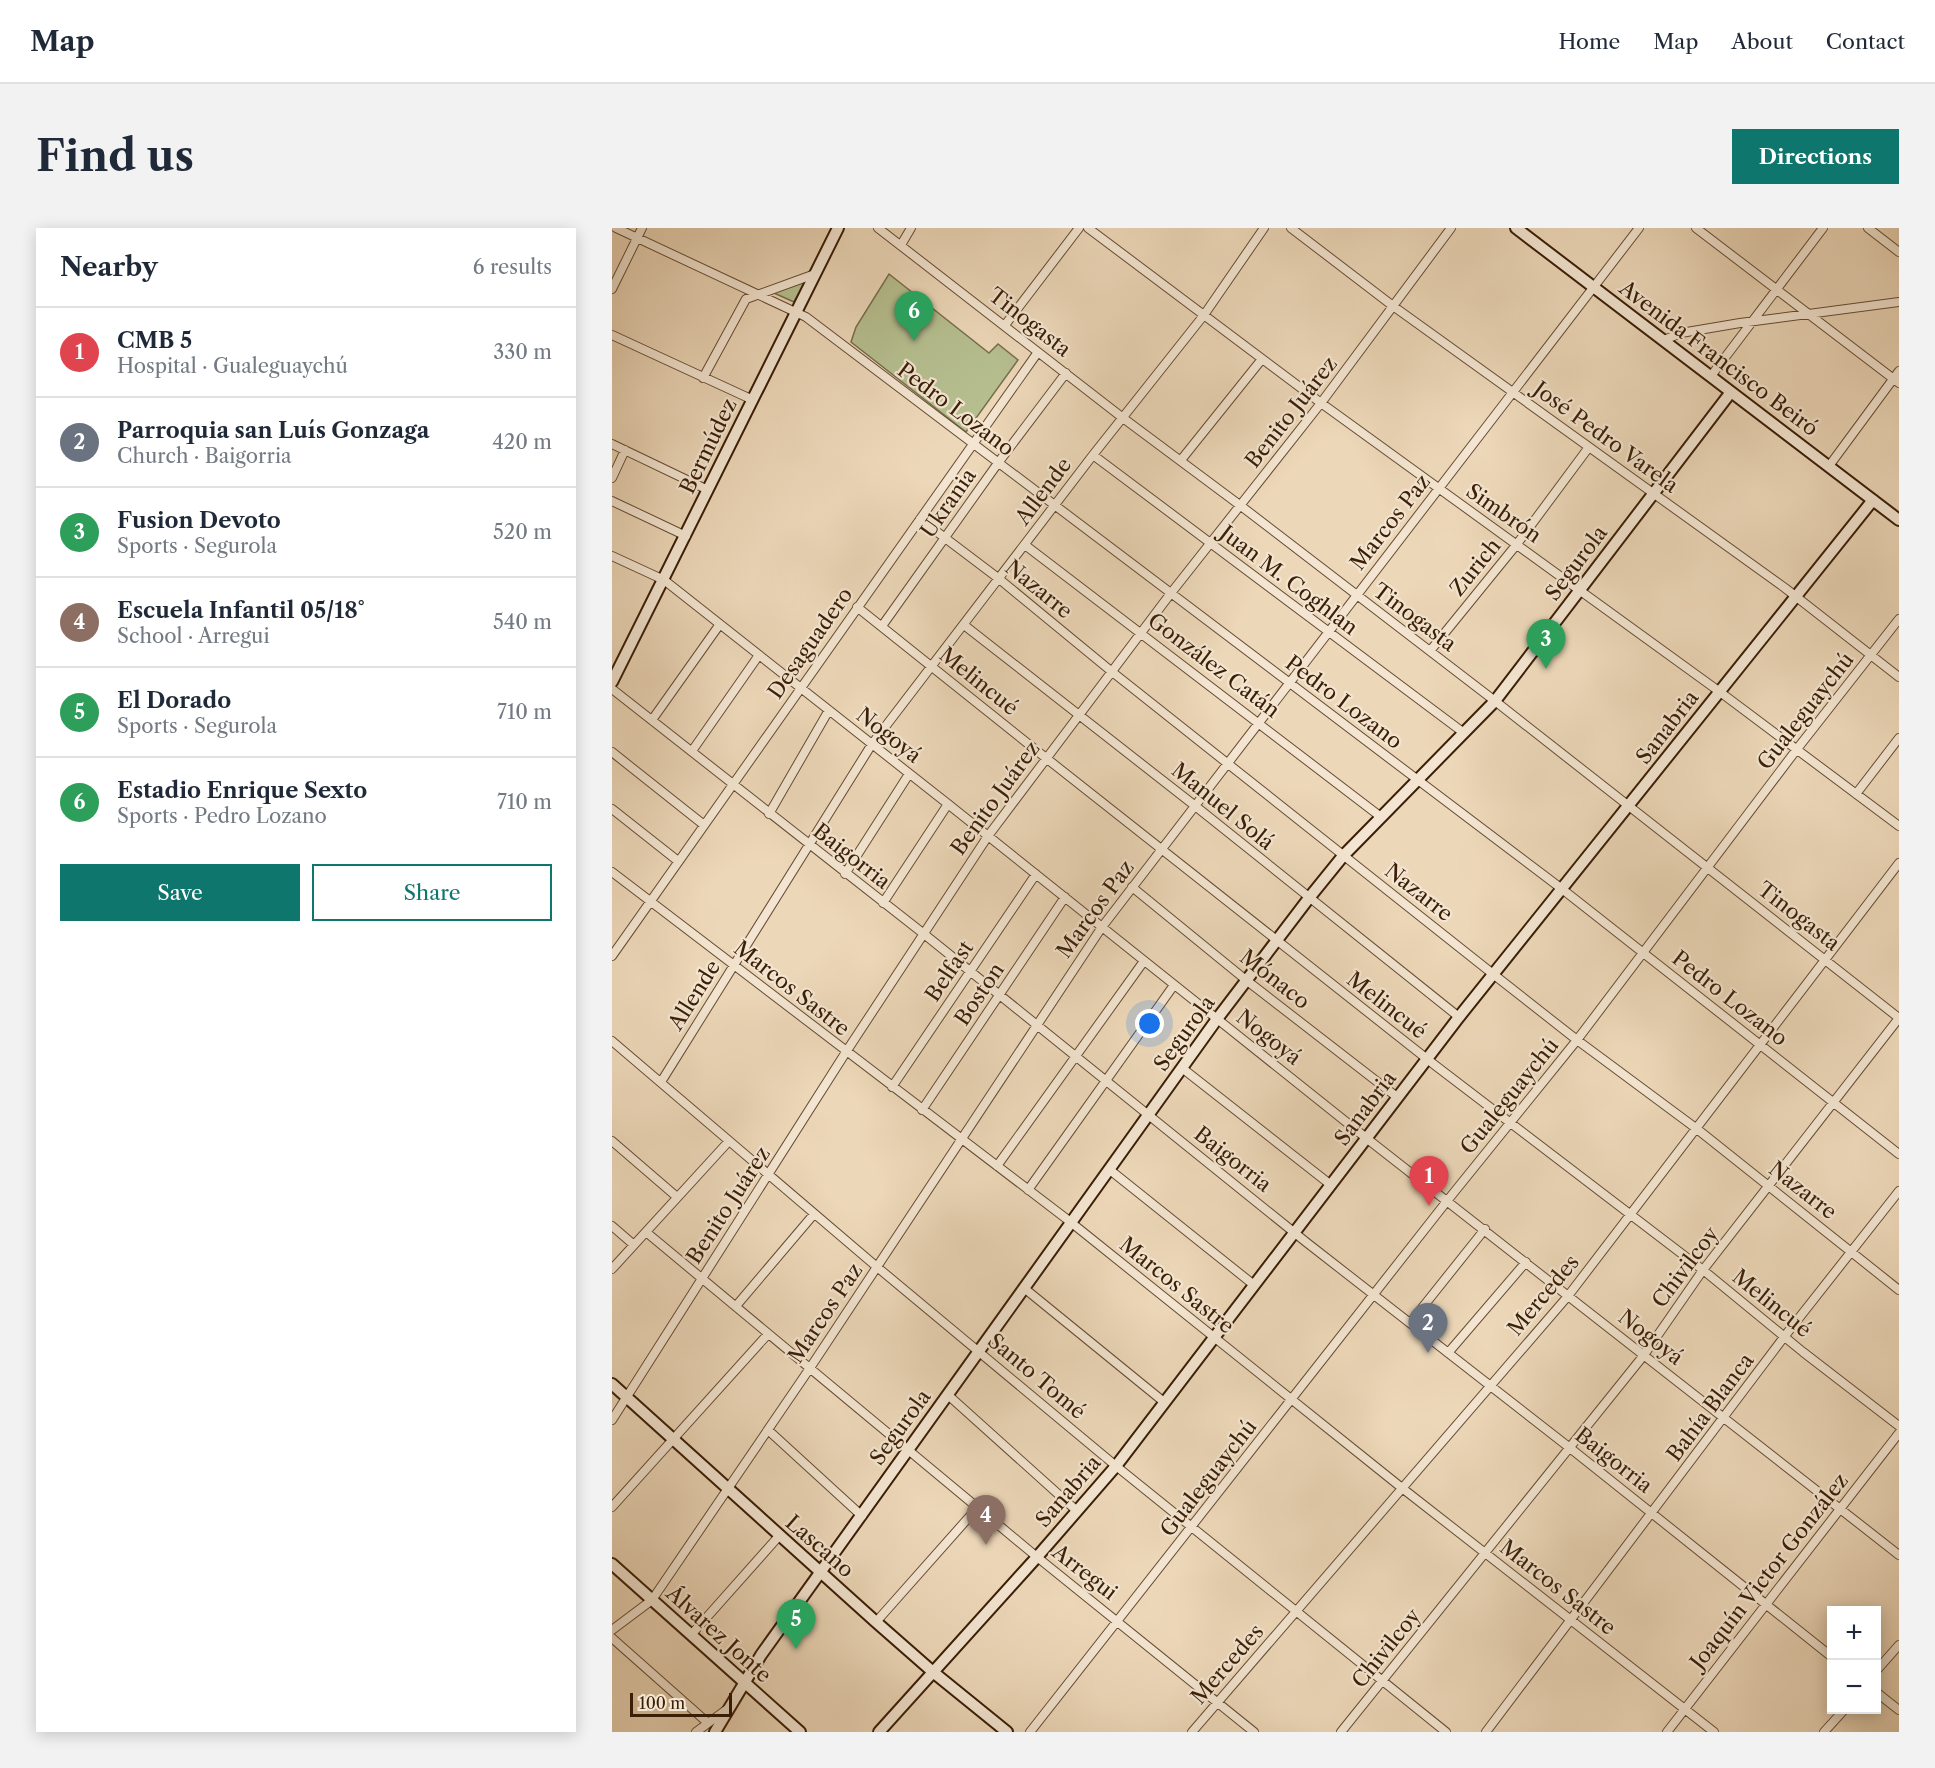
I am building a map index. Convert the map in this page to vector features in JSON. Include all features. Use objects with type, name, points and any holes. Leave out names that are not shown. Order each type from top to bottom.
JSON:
[{"type":"street","name":"Pedro Lozano","points":[[616,228],[806,317],[1562,889],[1899,1154]]},
{"type":"street","points":[[612,289],[642,228]]},
{"type":"street","name":"Bermúdez","points":[[612,682],[838,228]]},
{"type":"street","name":"Tinogasta","points":[[878,228],[1495,701],[1899,1018]]},
{"type":"street","points":[[901,245],[911,228]]},
{"type":"street","points":[[1005,325],[1079,228]]},
{"type":"street","name":"Simbrón","points":[[1088,228],[1321,403],[1720,692],[1899,826]]},
{"type":"street","name":"Allende","points":[[661,1082],[872,744],[1024,544],[1204,315],[1264,228]]},
{"type":"street","name":"José Pedro Varela","points":[[1291,228],[1394,306],[1796,597],[1899,676]]},
{"type":"street","name":"Benito Juárez","points":[[612,1420],[846,1052],[988,836],[1111,671],[1321,403],[1451,228]]},
{"type":"street","name":"Avenida Francisco Beiró","points":[[1516,228],[1899,520]]},
{"type":"street","name":"Marcos Paz","points":[[612,1630],[652,1600],[810,1368],[1102,927],[1638,228]]},
{"type":"street","points":[[1696,228],[1896,381]]},
{"type":"street","points":[[1711,376],[1823,228]]},
{"type":"street","points":[[1868,228],[1899,252]]},
{"type":"street","points":[[704,378],[746,299],[815,274]]},
{"type":"street","points":[[1664,340],[1681,333],[1752,321],[1899,302]]},
{"type":"street","points":[[1728,325],[1735,331],[1738,341]]},
{"type":"street","points":[[612,335],[753,400]]},
{"type":"street","name":"Desaguadero","points":[[612,956],[1038,351]]},
{"type":"street","points":[[1181,460],[1262,359]]},
{"type":"street","points":[[1829,466],[1896,381],[1899,371]]},
{"type":"street","name":"Ukrania","points":[[882,626],[998,463],[1066,374]]},
{"type":"street","name":"Segurola","points":[[711,1728],[729,1708],[743,1682],[821,1572],[1246,980],[1343,856],[1495,701],[1731,392]]},
{"type":"street","points":[[612,444],[708,490]]},
{"type":"street","name":"Zurich","points":[[1430,651],[1517,544],[1589,447]]},
{"type":"street","points":[[612,478],[625,450]]},
{"type":"street","name":"Juan M. Coghlan","points":[[1093,455],[1464,733]]},
{"type":"street","name":"Sanabria","points":[[879,1732],[1116,1466],[1426,1059],[1873,500]]},
{"type":"street","points":[[612,501],[686,536]]},
{"type":"street","name":"Nazarre","points":[[920,519],[998,578],[1343,856],[1577,1040],[1697,1129],[1899,1290]]},
{"type":"street","name":"González Catán","points":[[1024,544],[1381,817]]},
{"type":"street","name":"Nogoyá","points":[[612,556],[664,580],[1367,1138],[1899,1555]]},
{"type":"street","name":"Melincué","points":[[857,607],[1426,1059],[1703,1270],[1784,1337],[1899,1426]]},
{"type":"street","name":"Gualeguaychú","points":[[1030,1732],[1447,1201],[1577,1040],[1797,749],[1899,619]]},
{"type":"street","points":[[652,720],[720,624]]},
{"type":"street","name":"Manuel Solá","points":[[964,625],[1459,1017]]},
{"type":"street","points":[[692,751],[759,655]]},
{"type":"street","name":"Baigorria","points":[[612,689],[971,971],[1148,1116],[1827,1653]]},
{"type":"street","points":[[769,814],[828,710]]},
{"type":"street","points":[[1856,794],[1899,738]]},
{"type":"street","points":[[612,752],[704,825]]},
{"type":"street","points":[[845,873],[909,774]]},
{"type":"street","points":[[883,903],[948,804]]},
{"type":"street","points":[[612,809],[678,861]]},
{"type":"street","name":"Mercedes","points":[[1192,1732],[1568,1296],[1899,863]]},
{"type":"street","name":"Marcos Sastre","points":[[612,872],[1071,1223],[1402,1488],[1714,1732]]},
{"type":"street","name":"Belfast","points":[[892,1088],[1036,874]]},
{"type":"street","name":"Mónaco","points":[[1132,887],[1246,980],[1397,1097]]},
{"type":"street","name":"Boston","points":[[922,1110],[1065,897]]},
{"type":"street","points":[[997,1166],[1144,960]]},
{"type":"street","points":[[1028,1190],[1174,985]]},
{"type":"street","name":"Chivilcoy","points":[[1341,1732],[1644,1355],[1703,1270],[1899,1018]]},
{"type":"street","name":"Santo Tomé","points":[[612,1041],[814,1214],[1116,1466],[1446,1732]]},
{"type":"street","points":[[1182,1068],[1331,1185]]},
{"type":"street","points":[[612,1141],[677,1197]]},
{"type":"street","points":[[612,1269],[729,1141]]},
{"type":"street","points":[[1110,1170],[1254,1285]]},
{"type":"street","name":"Bahía Blanca","points":[[1486,1732],[1784,1337],[1899,1191]]},
{"type":"street","points":[[736,1306],[814,1214]]},
{"type":"street","points":[[612,1226],[634,1245]]},
{"type":"street","points":[[1410,1323],[1485,1229]]},
{"type":"street","name":"Arregui","points":[[646,1232],[1037,1557],[1254,1732]]},
{"type":"street","points":[[1448,1353],[1526,1262]]},
{"type":"street","points":[[1024,1288],[1164,1402]]},
{"type":"street","points":[[612,1507],[768,1334]]},
{"type":"street","name":"Lascano","points":[[612,1384],[876,1622],[1007,1732]]},
{"type":"street","points":[[948,1395],[1077,1511]]},
{"type":"street","points":[[768,1430],[862,1516]]},
{"type":"street","name":"Joaquín Victor González","points":[[1667,1732],[1899,1433]]},
{"type":"street","points":[[876,1622],[978,1507]]},
{"type":"street","points":[[691,1635],[779,1536]]},
{"type":"street","name":"Álvarez Jonte","points":[[612,1564],[800,1732]]},
{"type":"street","points":[[612,1638],[711,1728]]},
{"type":"street","points":[[1881,1665],[1899,1645]]},
{"type":"street","points":[[1881,1696],[1899,1710]]},
{"type":"street","points":[[1824,1732],[1840,1714]]},
{"type":"street","points":[[696,1732],[711,1728]]},
{"type":"green space","points":[[889,274],[989,353],[998,344],[1018,360],[966,432],[851,342],[856,327]]},
{"type":"green space","points":[[807,280],[794,302],[767,290]]},
{"type":"place","name":"Estadio Enrique Sexto","points":[[914,341]]},
{"type":"place","name":"Fusion Devoto","points":[[1546,669]]},
{"type":"place","name":"CMB 5","points":[[1429,1206]]},
{"type":"place","name":"Parroquia san Luís Gonzaga","points":[[1428,1353]]},
{"type":"place","name":"Escuela Infantil 05/18°","points":[[986,1545]]},
{"type":"place","name":"El Dorado","points":[[796,1649]]}]
